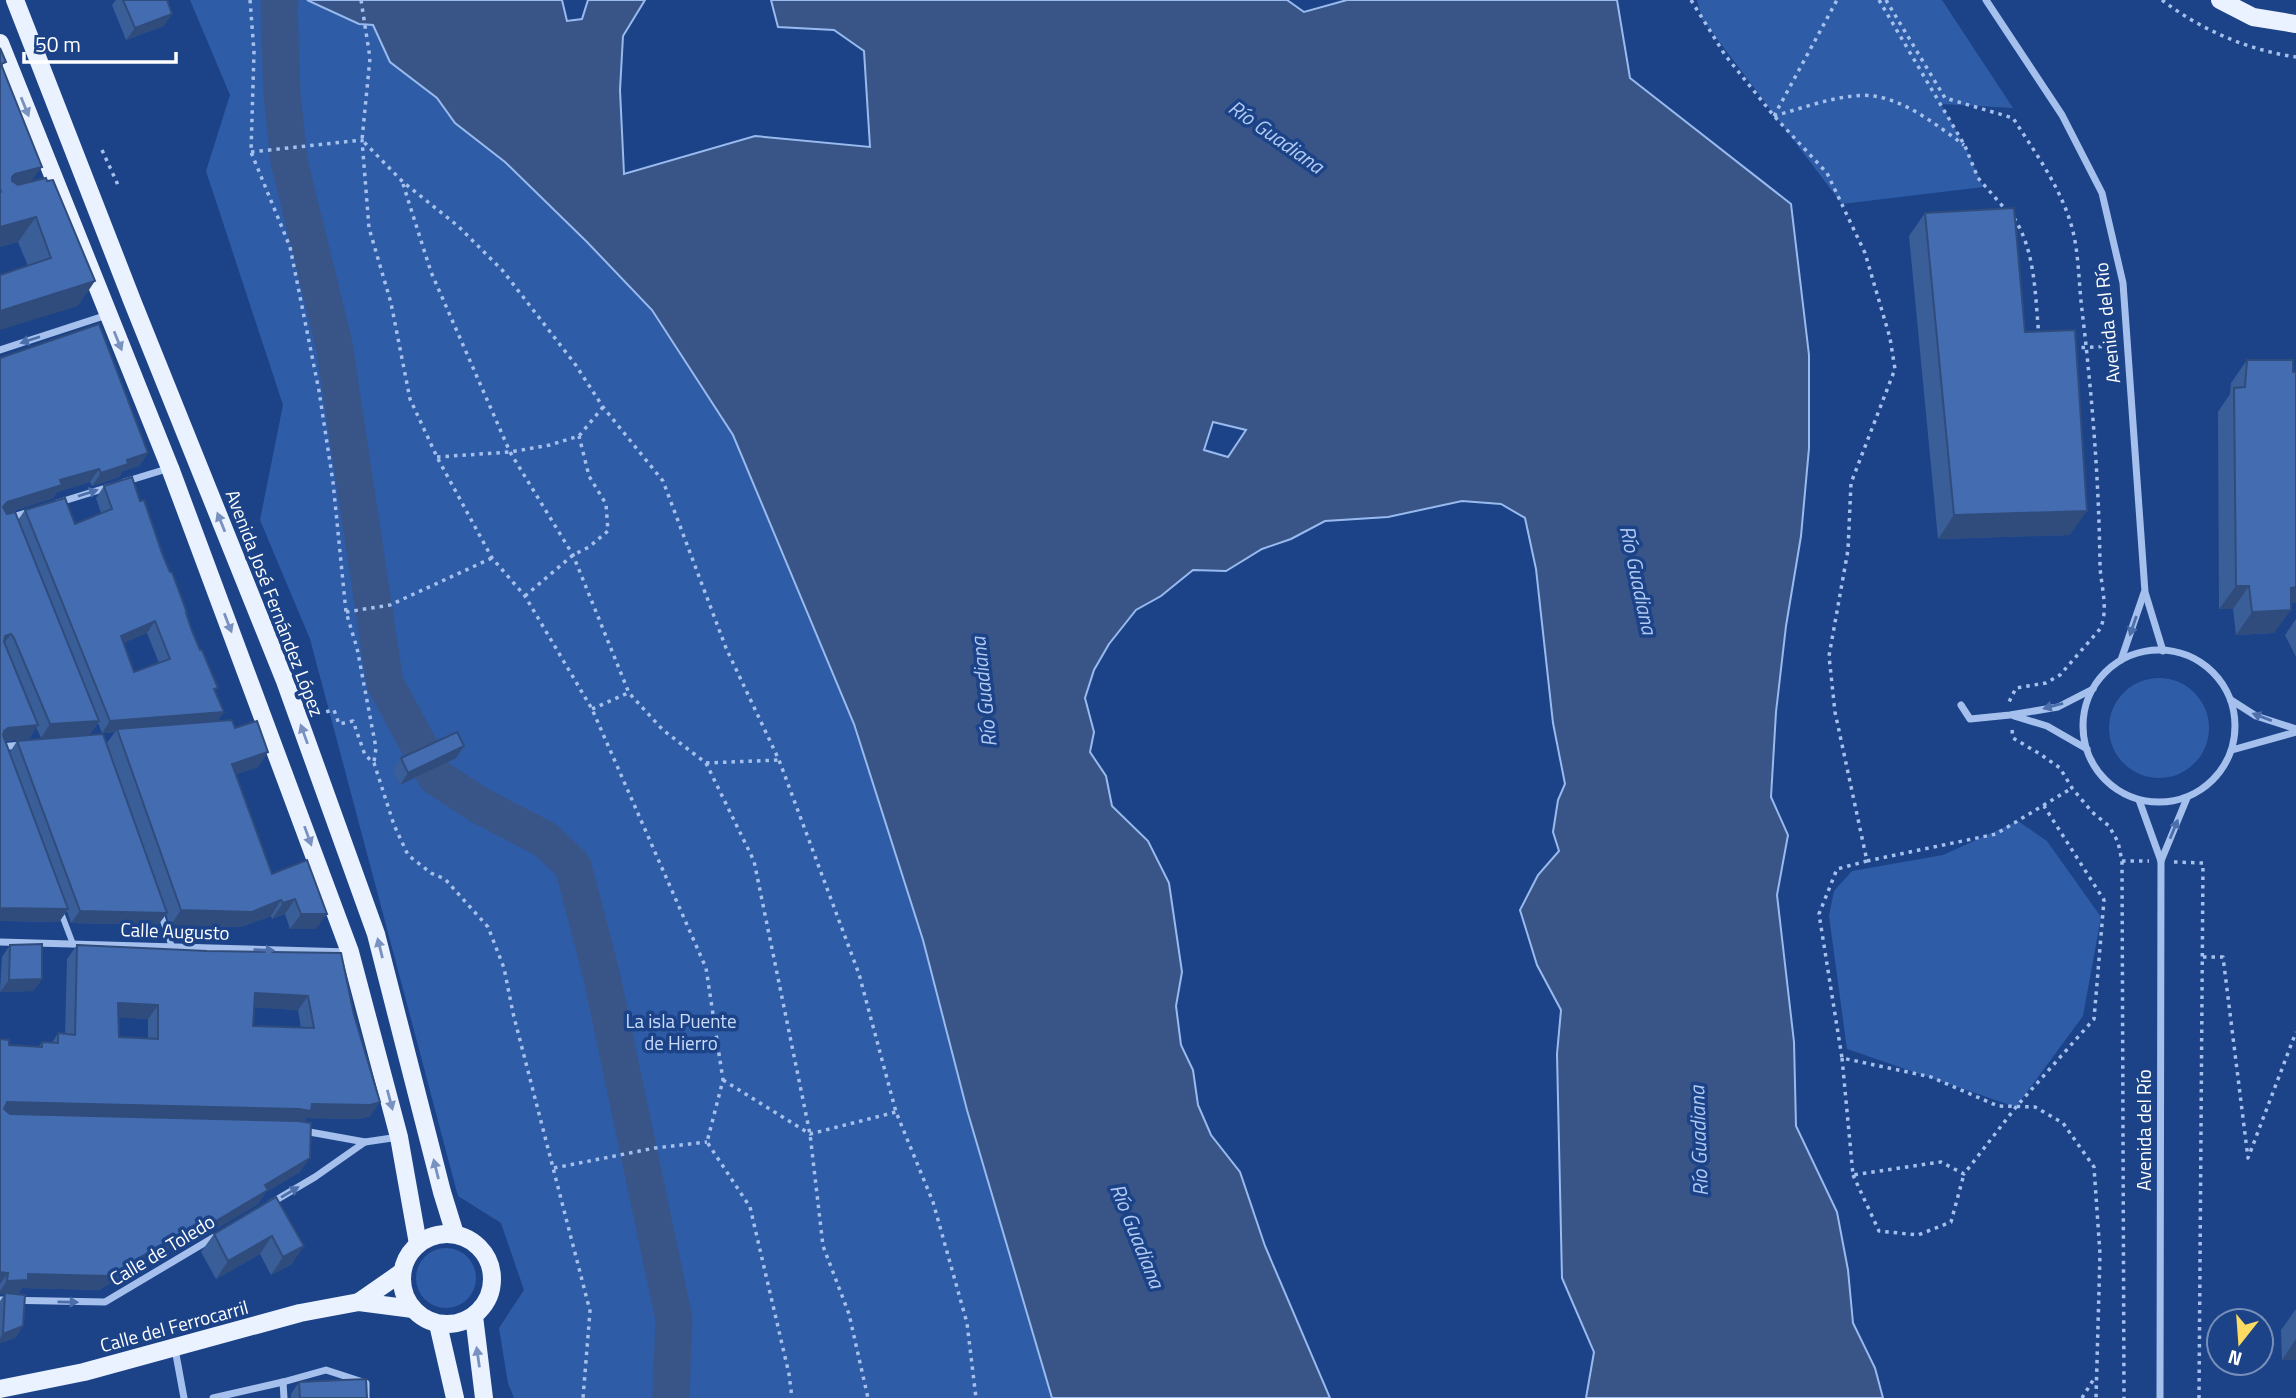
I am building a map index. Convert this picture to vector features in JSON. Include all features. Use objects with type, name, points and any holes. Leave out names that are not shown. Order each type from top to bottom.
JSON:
[{"type":"main road","name":"Avenida José Fernández López","points":[[15,0],[285,681],[376,934],[455,1234]]},
{"type":"main road","points":[[2220,0],[2253,17],[2296,24]]},
{"type":"main road","points":[[0,43],[52,190],[107,314],[170,468],[262,726],[350,952],[399,1137],[418,1244]]},
{"type":"main road","points":[[455,1234],[481,1249],[489,1262],[491,1292],[474,1316],[457,1323],[438,1324],[424,1318],[405,1298],[402,1272],[407,1256],[418,1244],[429,1237],[455,1234]]},
{"type":"main road","name":"Calle del Ferrocarril","points":[[359,1302],[402,1272]]},
{"type":"main road","name":"Calle del Ferrocarril","points":[[0,1389],[84,1372],[300,1313],[359,1302],[413,1309]]},
{"type":"main road","points":[[474,1316],[484,1398]]},
{"type":"main road","points":[[438,1324],[455,1398]]},
{"type":"street","name":"Avenida del Río","points":[[1986,0],[2062,116],[2102,193],[2123,283],[2145,592],[2163,651]]},
{"type":"street","points":[[0,350],[107,314]]},
{"type":"street","points":[[47,506],[170,468]]},
{"type":"street","points":[[0,521],[35,510]]},
{"type":"street","points":[[9,519],[14,531]]},
{"type":"street","name":"Avenida del Río","points":[[2121,660],[2145,592]]},
{"type":"street","points":[[2163,651],[2181,653],[2197,660],[2211,671],[2223,684],[2231,700],[2236,725],[2232,750],[2222,770],[2206,786],[2187,797],[2163,802],[2139,800],[2116,789],[2098,772],[2087,749],[2083,729],[2085,708],[2093,689],[2105,673],[2121,660],[2141,652],[2163,651]]},
{"type":"street","points":[[1961,705],[1970,719],[2010,715],[2058,706],[2093,689]]},
{"type":"street","points":[[2231,700],[2256,716],[2296,730]]},
{"type":"street","points":[[2010,715],[2048,726],[2087,749]]},
{"type":"street","points":[[2232,750],[2296,730]]},
{"type":"street","points":[[5,759],[0,747],[37,744]]},
{"type":"street","name":"Avenida del Río","points":[[2161,861],[2187,797]]},
{"type":"street","name":"Avenida del Río","points":[[2139,800],[2161,861],[2160,1398]]},
{"type":"street","points":[[59,907],[73,944]]},
{"type":"street","points":[[158,908],[172,947]]},
{"type":"street","name":"Calle Augusto","points":[[0,942],[350,952]]},
{"type":"street","points":[[289,1129],[365,1142],[399,1137]]},
{"type":"street","points":[[268,1205],[315,1177],[365,1142]]},
{"type":"street","name":"Calle de Toledo","points":[[0,1300],[105,1302],[222,1233]]},
{"type":"street","points":[[175,1348],[184,1398]]},
{"type":"street","points":[[213,1398],[326,1370],[366,1383],[366,1398]]},
{"type":"street","points":[[283,1382],[284,1398]]},
{"type":"path","points":[[250,0],[254,52],[251,152],[290,247],[319,391],[333,482],[346,612],[358,648],[376,748],[374,763],[394,825],[408,855],[431,873],[445,879],[488,927],[504,968],[513,1013],[590,1311],[583,1398]]},
{"type":"path","points":[[361,0],[370,58],[362,140],[369,228],[391,303],[410,399],[437,457],[492,558],[526,596],[592,709],[706,968],[723,1080],[706,1142],[750,1207],[789,1374],[792,1398]]},
{"type":"path","points":[[1691,0],[1725,55],[1774,116],[1827,173],[1865,253],[1890,338],[1895,369],[1851,483],[1849,550],[1829,656],[1835,712],[1867,861]]},
{"type":"path","points":[[1774,116],[1838,0]]},
{"type":"path","points":[[1879,0],[1965,146],[1978,178],[2014,219],[2024,235],[2029,251],[2040,338]]},
{"type":"path","points":[[1886,0],[1945,98],[2013,118],[2062,201],[2074,236],[2087,347],[2101,532],[2104,620],[2100,629],[2060,675],[2046,683],[2015,688],[2009,701],[2012,738],[2060,768],[2092,812],[2109,826],[2118,842],[2122,861],[2123,1398]]},
{"type":"path","points":[[2162,0],[2237,43],[2271,54],[2296,57]]},
{"type":"path","points":[[1774,116],[1846,97],[1874,96],[1904,106],[1927,118],[1965,146]]},
{"type":"path","points":[[251,152],[362,140],[403,181],[458,226],[503,271],[575,364],[603,407],[663,481],[726,648],[779,760],[859,974],[896,1112],[933,1202],[967,1323],[976,1398]]},
{"type":"path","points":[[102,150],[118,185]]},
{"type":"path","points":[[403,181],[431,272],[510,452],[573,555],[629,693],[663,730],[706,763],[754,861],[810,1134],[823,1246],[849,1314],[868,1398]]},
{"type":"path","points":[[2064,349],[2127,345]]},
{"type":"path","points":[[437,457],[510,452],[550,445],[579,436],[603,407]]},
{"type":"path","points":[[526,596],[573,555],[589,547],[608,531],[606,504],[589,476],[579,436]]},
{"type":"path","points":[[346,612],[390,605],[492,558]]},
{"type":"path","points":[[285,681],[305,673],[320,713],[334,710],[340,724],[353,721],[365,755],[374,763]]},
{"type":"path","points":[[592,709],[629,693]]},
{"type":"path","points":[[706,763],[779,760]]},
{"type":"path","points":[[2044,806],[2104,900],[2094,1019],[2016,1107],[1964,1174],[1951,1222],[1917,1235],[1879,1231],[1853,1175],[1842,1058],[1818,914],[1837,869],[1996,834],[2072,788]]},
{"type":"path","points":[[2200,1398],[2203,863]]},
{"type":"path","points":[[2203,957],[2223,957],[2248,1158],[2296,1032]]},
{"type":"path","points":[[1842,1058],[1931,1077],[1998,1106],[2035,1107],[2063,1123],[2094,1167],[2100,1254],[2096,1398]]},
{"type":"path","points":[[723,1080],[810,1134],[896,1112]]},
{"type":"path","points":[[554,1168],[655,1148],[706,1142]]},
{"type":"path","points":[[1853,1175],[1941,1162],[1964,1174]]},
{"type":"path","points":[[2082,1398],[2096,1375]]},
{"type":"green space","name":"La isla Puente de Hierro","points":[[190,0],[307,0],[359,24],[373,25],[390,62],[437,98],[455,123],[505,162],[652,310],[733,435],[854,724],[923,940],[967,1110],[1052,1398],[514,1398],[508,1383],[499,1328],[524,1290],[501,1223],[458,1196],[310,639],[260,520],[283,405],[206,171],[230,95]]},
{"type":"green space","points":[[1697,0],[1942,0],[2013,108],[1941,104],[1965,146],[1983,187],[1842,204],[1702,19]]},
{"type":"green space","points":[[2159,678],[2187,686],[2201,700],[2209,728],[2201,756],[2187,770],[2159,778],[2131,770],[2117,756],[2109,728],[2117,700],[2131,686]]},
{"type":"green space","points":[[2018,821],[2047,841],[2101,917],[2083,1016],[2016,1107],[1847,1049],[1829,916],[1834,891],[1852,871],[1943,855]]},
{"type":"green space","points":[[446,1248],[463,1253],[471,1261],[476,1278],[471,1295],[463,1303],[446,1308],[429,1303],[421,1295],[416,1278],[421,1261],[429,1253]]},
{"type":"water","name":"Río Guadiana","points":[[307,0],[562,0],[567,21],[582,19],[588,0],[645,0],[623,36],[620,90],[624,174],[755,136],[870,147],[864,51],[834,30],[778,27],[771,0],[1287,0],[1304,12],[1347,0],[1617,0],[1630,78],[1791,204],[1809,355],[1809,448],[1801,536],[1786,626],[1776,712],[1771,797],[1788,835],[1777,895],[1794,1042],[1796,1126],[1837,1212],[1848,1270],[1853,1323],[1875,1368],[1883,1398],[1586,1398],[1594,1352],[1562,1278],[1557,1054],[1561,1010],[1537,965],[1520,910],[1538,875],[1559,851],[1553,832],[1558,800],[1565,784],[1553,723],[1536,569],[1525,518],[1501,504],[1462,501],[1388,517],[1325,521],[1291,539],[1262,549],[1226,571],[1193,570],[1161,596],[1136,610],[1109,644],[1094,670],[1085,698],[1094,732],[1090,752],[1106,776],[1112,806],[1148,841],[1169,883],[1182,972],[1176,1006],[1181,1045],[1193,1070],[1198,1105],[1211,1135],[1240,1172],[1265,1246],[1330,1398],[1052,1398],[967,1110],[923,940],[854,724],[733,435],[652,310],[505,162],[455,123],[437,98],[390,62],[373,25],[359,24]],"holes":[[[1213,422],[1246,430],[1228,457],[1204,450]]]},
{"type":"building","points":[[123,0],[167,0],[172,14],[135,28]]},
{"type":"building","points":[[0,48],[6,62],[1,64],[42,167],[15,174],[12,181],[18,185],[46,178],[47,181],[53,180],[95,281],[0,311],[0,275],[51,258],[36,217],[0,227]]},
{"type":"building","points":[[2014,208],[2025,332],[2075,330],[2087,511],[1954,515],[1925,213]]},
{"type":"building","points":[[99,324],[148,453],[127,460],[128,464],[101,473],[99,469],[60,480],[62,485],[7,502],[3,507],[7,514],[15,512],[99,721],[50,724],[14,638],[11,634],[5,636],[4,642],[38,725],[8,728],[3,735],[68,909],[0,908],[0,358]]},
{"type":"building","points":[[2247,360],[2293,360],[2293,372],[2296,372],[2296,587],[2291,588],[2291,610],[2252,612],[2249,586],[2236,586],[2234,388],[2245,387]]},
{"type":"building","points":[[132,477],[140,501],[144,500],[192,631],[218,688],[214,689],[224,712],[110,721],[25,510],[65,498],[75,524],[112,509],[104,486]],"holes":[[[155,621],[170,659],[134,672],[121,636]]]},
{"type":"building","points":[[232,720],[235,728],[257,721],[268,752],[232,764],[272,874],[307,860],[327,914],[301,914],[295,899],[283,903],[281,900],[252,912],[181,910],[117,729]]},
{"type":"building","points":[[457,732],[464,746],[408,773],[401,758]]},
{"type":"building","points":[[103,734],[167,913],[80,911],[17,741]]},
{"type":"building","points":[[42,944],[42,979],[9,980],[10,945]]},
{"type":"building","points":[[77,945],[341,953],[354,1015],[380,1102],[370,1105],[312,1104],[311,1111],[7,1102],[4,1109],[10,1114],[311,1123],[310,1158],[265,1185],[268,1190],[206,1227],[206,1218],[109,1276],[28,1274],[28,1280],[7,1281],[8,1273],[0,1272],[0,1039],[9,1040],[9,1045],[42,1047],[42,1042],[58,1043],[58,1033],[75,1035]],"holes":[[[255,993],[308,996],[314,1028],[253,1026]],[[118,1003],[158,1005],[158,1039],[119,1037]]]},
{"type":"building","points":[[276,1197],[304,1246],[283,1257],[272,1236],[228,1261],[214,1234]]},
{"type":"building","points":[[5,1293],[25,1295],[23,1326],[3,1334]]},
{"type":"building","points":[[366,1379],[367,1398],[300,1398],[299,1382]]},
{"type":"waterway","points":[[280,0],[282,94],[289,161],[334,344],[385,683],[436,777],[481,806],[546,840],[573,866],[601,973],[674,1319],[671,1398]]}]
